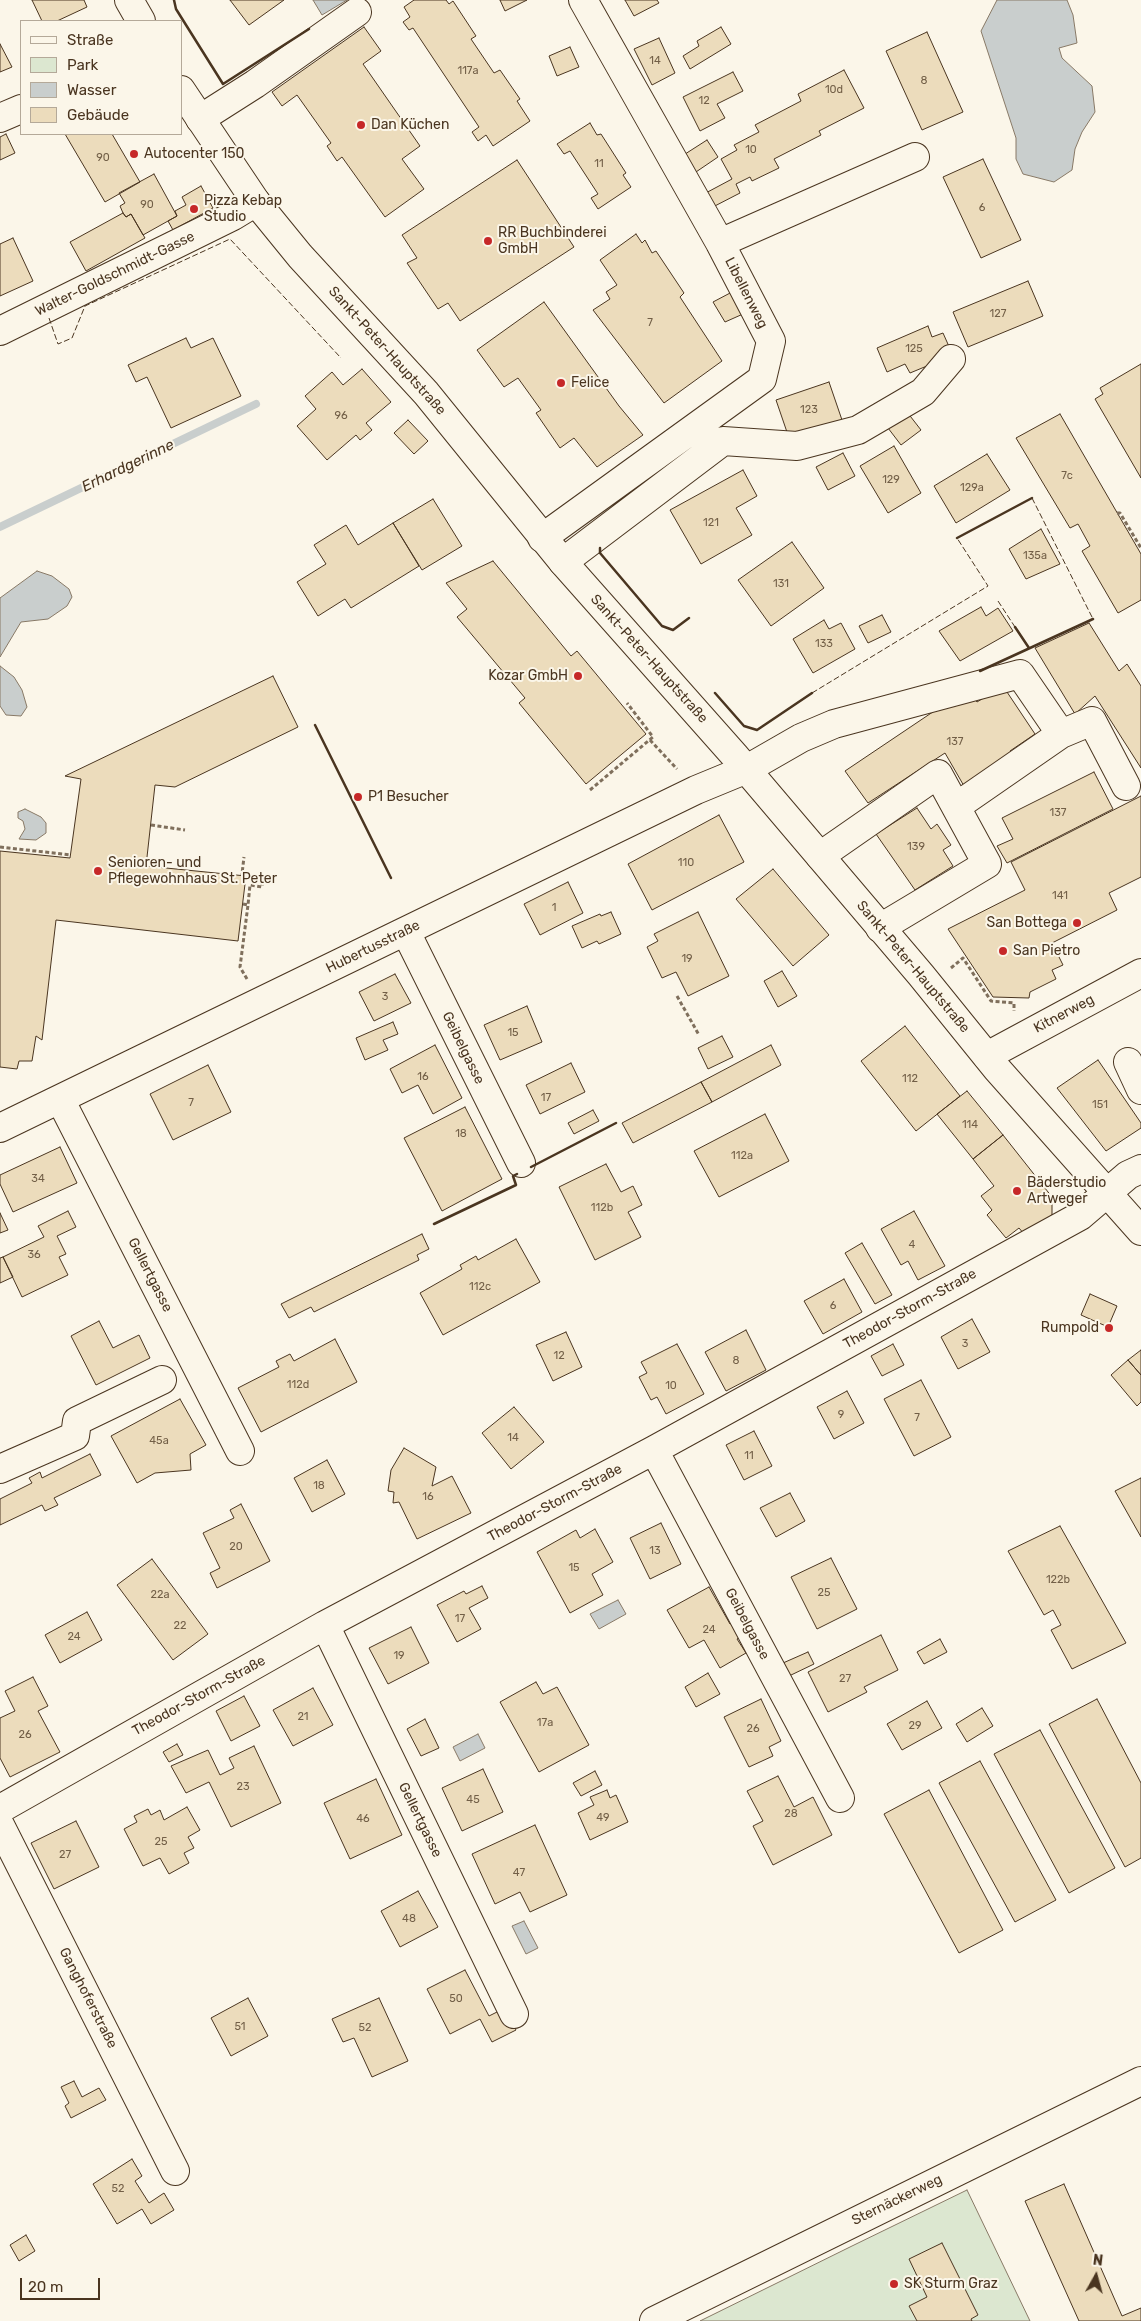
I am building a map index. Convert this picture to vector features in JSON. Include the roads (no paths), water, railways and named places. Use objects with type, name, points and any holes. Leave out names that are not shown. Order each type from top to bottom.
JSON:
[{"type":"street","points":[[129,0],[139,20]]},
{"type":"street","name":"Libellenweg","points":[[542,538],[762,378],[771,341],[720,243],[583,0]]},
{"type":"street","points":[[200,119],[255,84],[357,12]]},
{"type":"street","name":"Sankt-Peter-Hauptstraße","points":[[182,92],[256,202],[300,256],[426,393],[542,538],[747,769],[987,1056],[1141,1231]]},
{"type":"street","points":[[0,118],[20,109]]},
{"type":"street","points":[[720,243],[915,157]]},
{"type":"street","name":"Walter-Goldschmidt-Gasse","points":[[0,331],[233,216],[256,202]]},
{"type":"street","points":[[563,562],[723,441],[797,446],[858,430],[923,392],[951,359]]},
{"type":"street","name":"Hubertusstraße","points":[[0,1128],[687,794],[747,769],[801,738],[834,724],[1020,674],[1061,734]]},
{"type":"street","points":[[957,806],[1061,734],[1092,722],[1126,786]]},
{"type":"street","points":[[820,856],[938,774],[988,864],[880,928]]},
{"type":"street","name":"Geibelgasse","points":[[406,932],[521,1163]]},
{"type":"street","name":"Kitnerweg","points":[[987,1056],[1141,973]]},
{"type":"street","points":[[1128,1062],[1141,1090]]},
{"type":"street","name":"Gellertgasse","points":[[60,1099],[240,1452]]},
{"type":"street","points":[[1107,1194],[1128,1175],[1141,1169]]},
{"type":"street","name":"Theodor-Storm-Straße","points":[[0,1809],[325,1625],[654,1450],[1080,1216],[1107,1194]]},
{"type":"street","points":[[0,1469],[75,1436],[77,1421],[162,1380]]},
{"type":"street","name":"Geibelgasse","points":[[654,1450],[840,1798]]},
{"type":"street","name":"Gellertgasse","points":[[325,1625],[514,2014]]},
{"type":"street","name":"Ganghoferstraße","points":[[0,1825],[175,2171]]},
{"type":"street","name":"Sternäckerweg","points":[[654,2321],[1141,2080]]},
{"type":"water","points":[[313,0],[347,0],[322,15]]},
{"type":"water","points":[[997,0],[1067,0],[1073,15],[1077,43],[1059,48],[1062,58],[1092,86],[1095,112],[1082,132],[1075,149],[1072,170],[1054,182],[1023,174],[1016,159],[1016,138],[981,31]]},
{"type":"water","points":[[37,571],[52,576],[69,589],[72,597],[67,606],[48,619],[21,622],[0,657],[0,598]]},
{"type":"water","points":[[0,666],[14,677],[22,690],[27,707],[21,716],[6,715],[0,706]]},
{"type":"water","points":[[25,809],[41,817],[46,823],[46,833],[36,840],[19,839],[25,829],[23,821],[18,818],[18,812]]},
{"type":"water","points":[[618,1600],[626,1614],[599,1629],[590,1614]]},
{"type":"water","points":[[478,1734],[485,1748],[460,1761],[453,1747]]},
{"type":"water","points":[[524,1921],[538,1948],[526,1954],[512,1926]]},
{"type":"waterway","name":"Erhardgerinne","points":[[0,527],[256,404]]},
{"type":"place","name":"Dan Küchen","points":[[361,125]]},
{"type":"place","name":"Autocenter 150","points":[[134,154]]},
{"type":"place","name":"Pizza Kebap Studio","points":[[194,209]]},
{"type":"place","name":"RR Buchbinderei GmbH","points":[[488,241]]},
{"type":"place","name":"Felice","points":[[561,383]]},
{"type":"place","name":"Kozar GmbH","points":[[578,676]]},
{"type":"place","name":"P1 Besucher","points":[[358,797]]},
{"type":"place","name":"Senioren- und Pflegewohnhaus St. Peter","points":[[98,871]]},
{"type":"place","name":"San Bottega","points":[[1077,923]]},
{"type":"place","name":"San Pietro","points":[[1003,951]]},
{"type":"place","name":"Bäderstudio Artweger","points":[[1017,1191]]},
{"type":"place","name":"Rumpold","points":[[1109,1328]]},
{"type":"place","name":"SK Sturm Graz","points":[[894,2284]]}]
